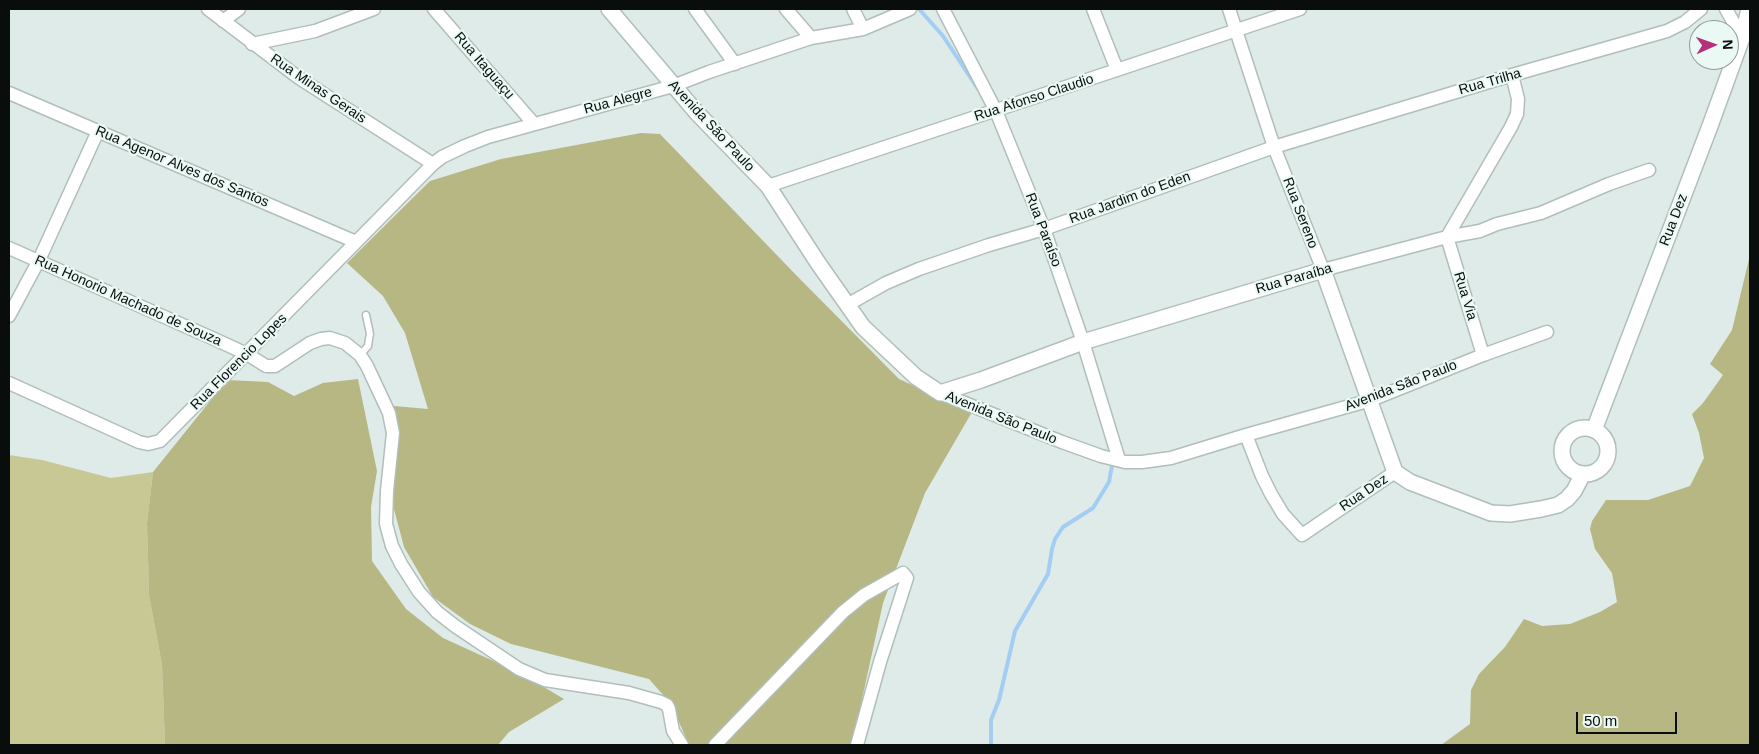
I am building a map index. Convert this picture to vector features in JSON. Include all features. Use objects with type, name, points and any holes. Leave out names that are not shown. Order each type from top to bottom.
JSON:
[{"type":"street","name":"Rua Minas Gerais","points":[[208,9],[299,78],[433,164]]},
{"type":"street","points":[[223,21],[239,9]]},
{"type":"street","points":[[252,44],[316,31],[374,9]]},
{"type":"street","name":"Rua Itaguaçu","points":[[434,9],[534,124]]},
{"type":"street","name":"Avenida São Paulo","points":[[609,9],[673,86],[768,186],[846,305],[863,327],[888,352],[916,377],[940,393],[1101,456],[1142,462],[1171,458],[1370,400],[1482,355],[1547,332]]},
{"type":"street","points":[[695,9],[735,64]]},
{"type":"street","points":[[786,9],[811,38]]},
{"type":"street","points":[[854,9],[863,29]]},
{"type":"street","name":"Rua Alegre","points":[[433,164],[442,157],[488,137],[673,86],[811,38],[863,29],[910,9]]},
{"type":"street","name":"Rua Paraíso","points":[[943,9],[996,111],[1044,229],[1083,342],[1119,460]]},
{"type":"street","points":[[1093,9],[1117,70]]},
{"type":"street","name":"Rua Sereno","points":[[1229,9],[1274,147],[1323,270],[1395,472]]},
{"type":"street","name":"Rua Afonso Claudio","points":[[768,186],[1300,9]]},
{"type":"street","name":"Rua Trilha","points":[[1274,147],[1512,75],[1667,32],[1685,22],[1701,9]]},
{"type":"street","points":[[1726,9],[1742,38]]},
{"type":"street","name":"Rua Dez","points":[[1594,430],[1710,126],[1742,38],[1749,9]]},
{"type":"street","points":[[1447,238],[1517,114],[1518,99],[1512,75]]},
{"type":"street","name":"Rua Agenor Alves dos Santos","points":[[9,93],[356,242]]},
{"type":"street","points":[[9,316],[38,260],[98,131]]},
{"type":"street","name":"Rua Jardim do Eden","points":[[846,305],[886,283],[919,269],[989,245],[1044,229],[1274,147]]},
{"type":"street","name":"Rua Florencio Lopes","points":[[9,383],[139,442],[151,444],[160,441],[433,164]]},
{"type":"street","name":"Rua Paraíba","points":[[940,393],[981,380],[1083,342],[1323,270],[1480,231],[1497,224],[1540,213],[1609,184],[1649,170]]},
{"type":"street","name":"Rua Via","points":[[1447,238],[1482,355]]},
{"type":"street","name":"Rua Honorio Machado de Souza","points":[[9,248],[247,354],[262,365],[271,366],[310,343],[330,338],[345,343],[360,356]]},
{"type":"street","points":[[360,356],[382,396],[389,413],[393,433],[386,515],[388,536],[401,564],[418,592],[437,612],[455,626],[519,669],[544,680],[629,693],[667,705],[673,731],[682,745]]},
{"type":"street","points":[[1588,428],[1594,430],[1604,438],[1608,457],[1596,472],[1583,474],[1571,469],[1566,464],[1563,459],[1563,445],[1565,439],[1575,430],[1588,428]]},
{"type":"street","name":"Rua Dez","points":[[1246,435],[1271,494],[1283,514],[1302,534],[1395,472],[1410,482],[1462,500],[1491,513],[1510,514],[1558,505],[1568,499],[1583,474]]},
{"type":"street","points":[[715,745],[843,612],[864,595],[904,573],[907,578],[880,662],[858,745]]},
{"type":"lane","points":[[360,356],[368,346],[370,334],[366,315]]},
{"type":"green space","points":[[641,133],[660,134],[899,379],[972,412],[925,493],[883,603],[852,745],[689,745],[671,704],[649,679],[511,644],[470,624],[433,597],[404,547],[390,494],[387,453],[394,406],[428,409],[405,333],[383,296],[347,263],[430,181],[501,159]]},
{"type":"green space","points":[[1750,255],[1750,745],[1441,745],[1470,724],[1471,690],[1479,674],[1505,647],[1524,619],[1542,626],[1570,624],[1600,612],[1617,602],[1612,573],[1595,549],[1590,529],[1592,521],[1606,500],[1648,500],[1690,486],[1704,458],[1699,433],[1692,414],[1703,403],[1723,375],[1710,364],[1732,330]]},
{"type":"green space","points":[[358,379],[377,471],[371,507],[372,561],[406,609],[443,638],[522,674],[564,699],[509,732],[498,745],[165,745],[162,665],[149,595],[147,523],[153,472],[227,380],[268,382],[294,396],[323,383]]},
{"type":"green space","points":[[9,455],[42,460],[111,478],[153,472],[147,523],[149,595],[162,665],[165,745],[9,745]]},
{"type":"waterway","points":[[919,9],[943,36],[978,89]]},
{"type":"waterway","points":[[991,745],[991,720],[999,700],[1015,631],[1048,574],[1055,539],[1063,527],[1093,508],[1109,482],[1113,460]]}]
